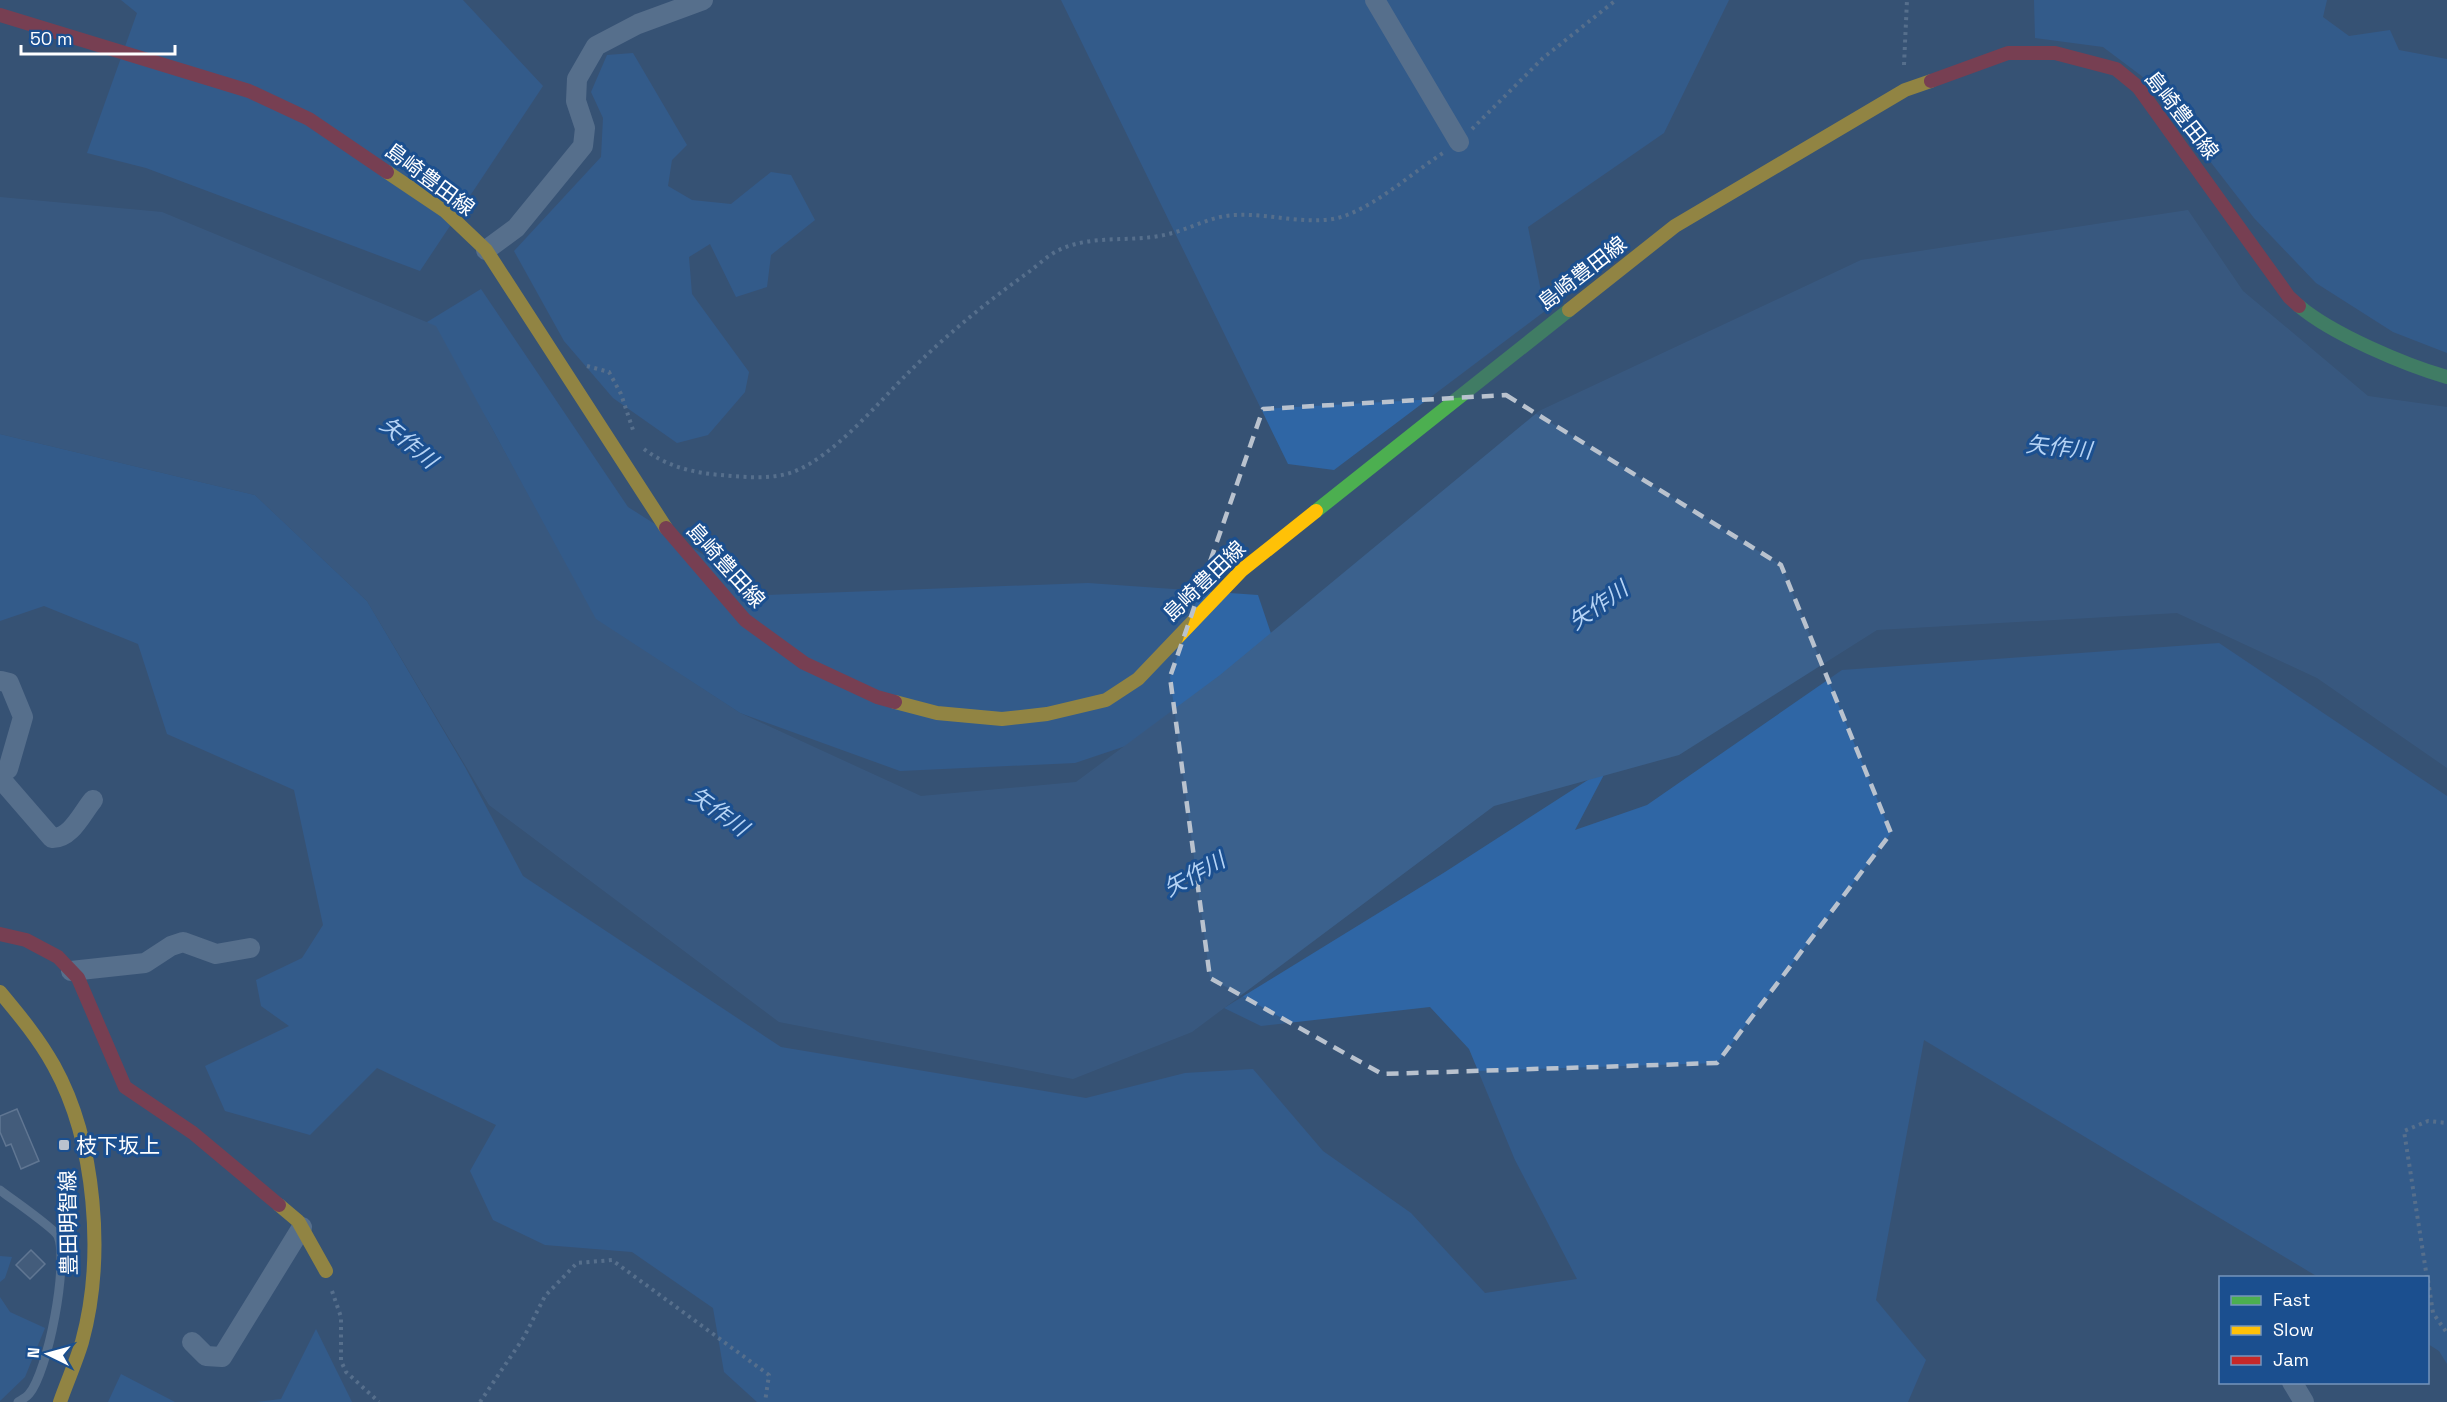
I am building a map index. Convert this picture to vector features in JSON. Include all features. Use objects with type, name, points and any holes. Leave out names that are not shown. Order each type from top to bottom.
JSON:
[{"type":"main road","name":"島崎豊田線","points":[[0,15],[249,90],[309,119],[444,212],[486,250],[673,539],[745,620],[804,663],[877,697],[937,713],[1002,719],[1047,714],[1106,700],[1138,679],[1242,570],[1674,226],[1905,90],[2008,53],[2055,53],[2116,69],[2138,87],[2289,297],[2315,319],[2418,369],[2447,377]]},
{"type":"main road","points":[[0,934],[26,940],[58,957],[78,978],[125,1087],[193,1133],[298,1221],[326,1271]]},
{"type":"main road","name":"豊田明智線","points":[[0,992],[38,1040],[60,1080],[76,1115],[89,1165],[93,1212],[92,1272],[84,1335],[60,1402]]},
{"type":"street","points":[[486,250],[516,228],[583,146],[585,128],[576,101],[577,79],[596,46],[638,24],[703,0]]},
{"type":"street","points":[[1376,0],[1459,142]]},
{"type":"street","points":[[1,681],[9,683],[23,717],[8,769],[0,776],[52,838],[60,838],[68,832],[93,800]]},
{"type":"street","points":[[71,971],[145,963],[171,946],[183,942],[216,954],[250,948]]},
{"type":"street","points":[[192,1342],[206,1356],[222,1357],[302,1227]]},
{"type":"street","points":[[2293,1384],[2304,1402]]},
{"type":"lane","points":[[0,1190],[57,1234],[62,1254],[56,1309],[45,1359],[29,1394],[18,1402]]},
{"type":"path","points":[[643,448],[669,465],[710,474],[764,477],[793,472],[809,464],[861,422],[908,373],[996,294],[1059,250],[1102,240],[1172,234],[1211,218],[1237,215],[1308,219],[1345,216],[1387,191],[1459,142],[1543,58],[1616,0]]},
{"type":"path","points":[[1905,90],[1904,44],[1907,0]]},
{"type":"path","points":[[580,366],[599,368],[609,372],[621,394],[636,438]]},
{"type":"path","points":[[2427,1276],[2404,1131],[2428,1121],[2447,1123]]},
{"type":"path","points":[[480,1402],[524,1337],[545,1296],[577,1263],[612,1260],[769,1376],[765,1402]]},
{"type":"path","points":[[326,1271],[341,1317],[341,1361],[346,1372],[379,1402]]},
{"type":"path","points":[[2429,1290],[2433,1313],[2447,1333]]},
{"type":"highlighted area","points":[[1506,395],[1781,565],[1891,833],[1717,1063],[1382,1074],[1210,978],[1170,677],[1263,409]]},
{"type":"shaded area","points":[[121,0],[463,0],[543,86],[420,271],[146,168],[87,153],[137,13]]},
{"type":"shaded area","points":[[1061,0],[1729,0],[1664,133],[1528,227],[1545,311],[1334,470],[1288,464]]},
{"type":"shaded area","points":[[2034,0],[2327,0],[2323,17],[2349,36],[2390,30],[2399,50],[2447,59],[2447,353],[2393,332],[2316,283],[2254,218],[2147,80],[2103,47],[2035,38]]},
{"type":"shaded area","points":[[633,53],[687,145],[672,160],[668,186],[692,200],[731,204],[771,172],[791,175],[815,220],[771,255],[767,287],[736,297],[710,244],[689,257],[692,294],[749,372],[745,392],[708,435],[677,443],[613,398],[564,341],[514,251],[601,157],[603,118],[591,92],[607,55]]},
{"type":"shaded area","points":[[481,289],[628,507],[767,595],[1088,583],[1258,595],[1285,675],[1227,712],[1075,763],[900,771],[740,713],[595,619],[489,423],[427,322]]},
{"type":"shaded area","points":[[0,434],[255,495],[367,601],[465,767],[523,876],[781,1047],[1086,1098],[1185,1073],[1253,1069],[1323,1151],[1411,1213],[1485,1293],[1577,1279],[1515,1160],[1469,1049],[1430,1007],[1261,1026],[1224,1008],[1445,872],[1608,767],[1575,830],[1647,805],[1842,670],[2219,643],[2447,796],[2447,1364],[2439,1351],[2429,1345],[2429,1276],[2316,1276],[1924,1040],[1876,1300],[1926,1360],[1908,1402],[757,1402],[724,1372],[713,1308],[632,1252],[545,1245],[493,1220],[470,1171],[496,1125],[377,1068],[310,1135],[225,1111],[205,1066],[289,1026],[261,1006],[256,980],[302,958],[323,925],[294,790],[167,734],[138,644],[44,606],[0,621]]},
{"type":"shaded area","points":[[0,1256],[12,1257],[5,1278],[0,1282]]},
{"type":"shaded area","points":[[0,1297],[10,1312],[45,1328],[25,1377],[0,1401]]},
{"type":"shaded area","points":[[316,1329],[352,1402],[256,1402],[281,1399]]},
{"type":"shaded area","points":[[121,1374],[175,1402],[108,1402]]},
{"type":"water","name":"矢作川","points":[[0,197],[162,212],[436,326],[596,619],[740,713],[921,796],[1076,782],[1220,675],[1539,411],[1861,260],[2188,210],[2243,291],[2368,396],[2447,407],[2447,768],[2317,678],[2177,613],[1877,630],[1679,755],[1494,806],[1192,1032],[1073,1079],[779,1022],[489,805],[367,601],[255,495],[0,434]]},
{"type":"building","points":[[17,1109],[39,1161],[21,1169],[11,1144],[6,1146],[0,1132],[0,1116]]},
{"type":"building","points":[[31,1250],[45,1264],[30,1279],[16,1265]]},
{"type":"traffic: fast","points":[[2299,306],[2349,338],[2411,365],[2447,377]]},
{"type":"traffic: fast","points":[[1316,511],[1569,310]]},
{"type":"traffic: slow","points":[[1569,310],[1675,226],[1905,90],[1931,81]]},
{"type":"traffic: slow","points":[[387,172],[445,211],[486,250],[666,528]]},
{"type":"traffic: slow","points":[[895,702],[937,713],[1002,719],[1047,714],[1106,700],[1138,679],[1242,570],[1316,511]]},
{"type":"traffic: slow","points":[[0,992],[36,1037],[54,1066],[68,1096],[79,1129],[87,1165],[92,1201],[93,1274],[82,1342],[60,1402]]},
{"type":"traffic: slow","points":[[279,1205],[298,1221],[326,1271]]},
{"type":"traffic: jam","points":[[0,15],[249,91],[309,119],[387,172]]},
{"type":"traffic: jam","points":[[1931,81],[2008,53],[2055,53],[2116,69],[2138,87],[2289,297],[2299,306]]},
{"type":"traffic: jam","points":[[666,528],[745,620],[804,663],[877,697],[895,702]]},
{"type":"traffic: jam","points":[[0,934],[26,940],[58,957],[78,978],[125,1087],[193,1133],[279,1205]]},
{"type":"place","name":"枝下坂上","points":[[64,1145]]}]
